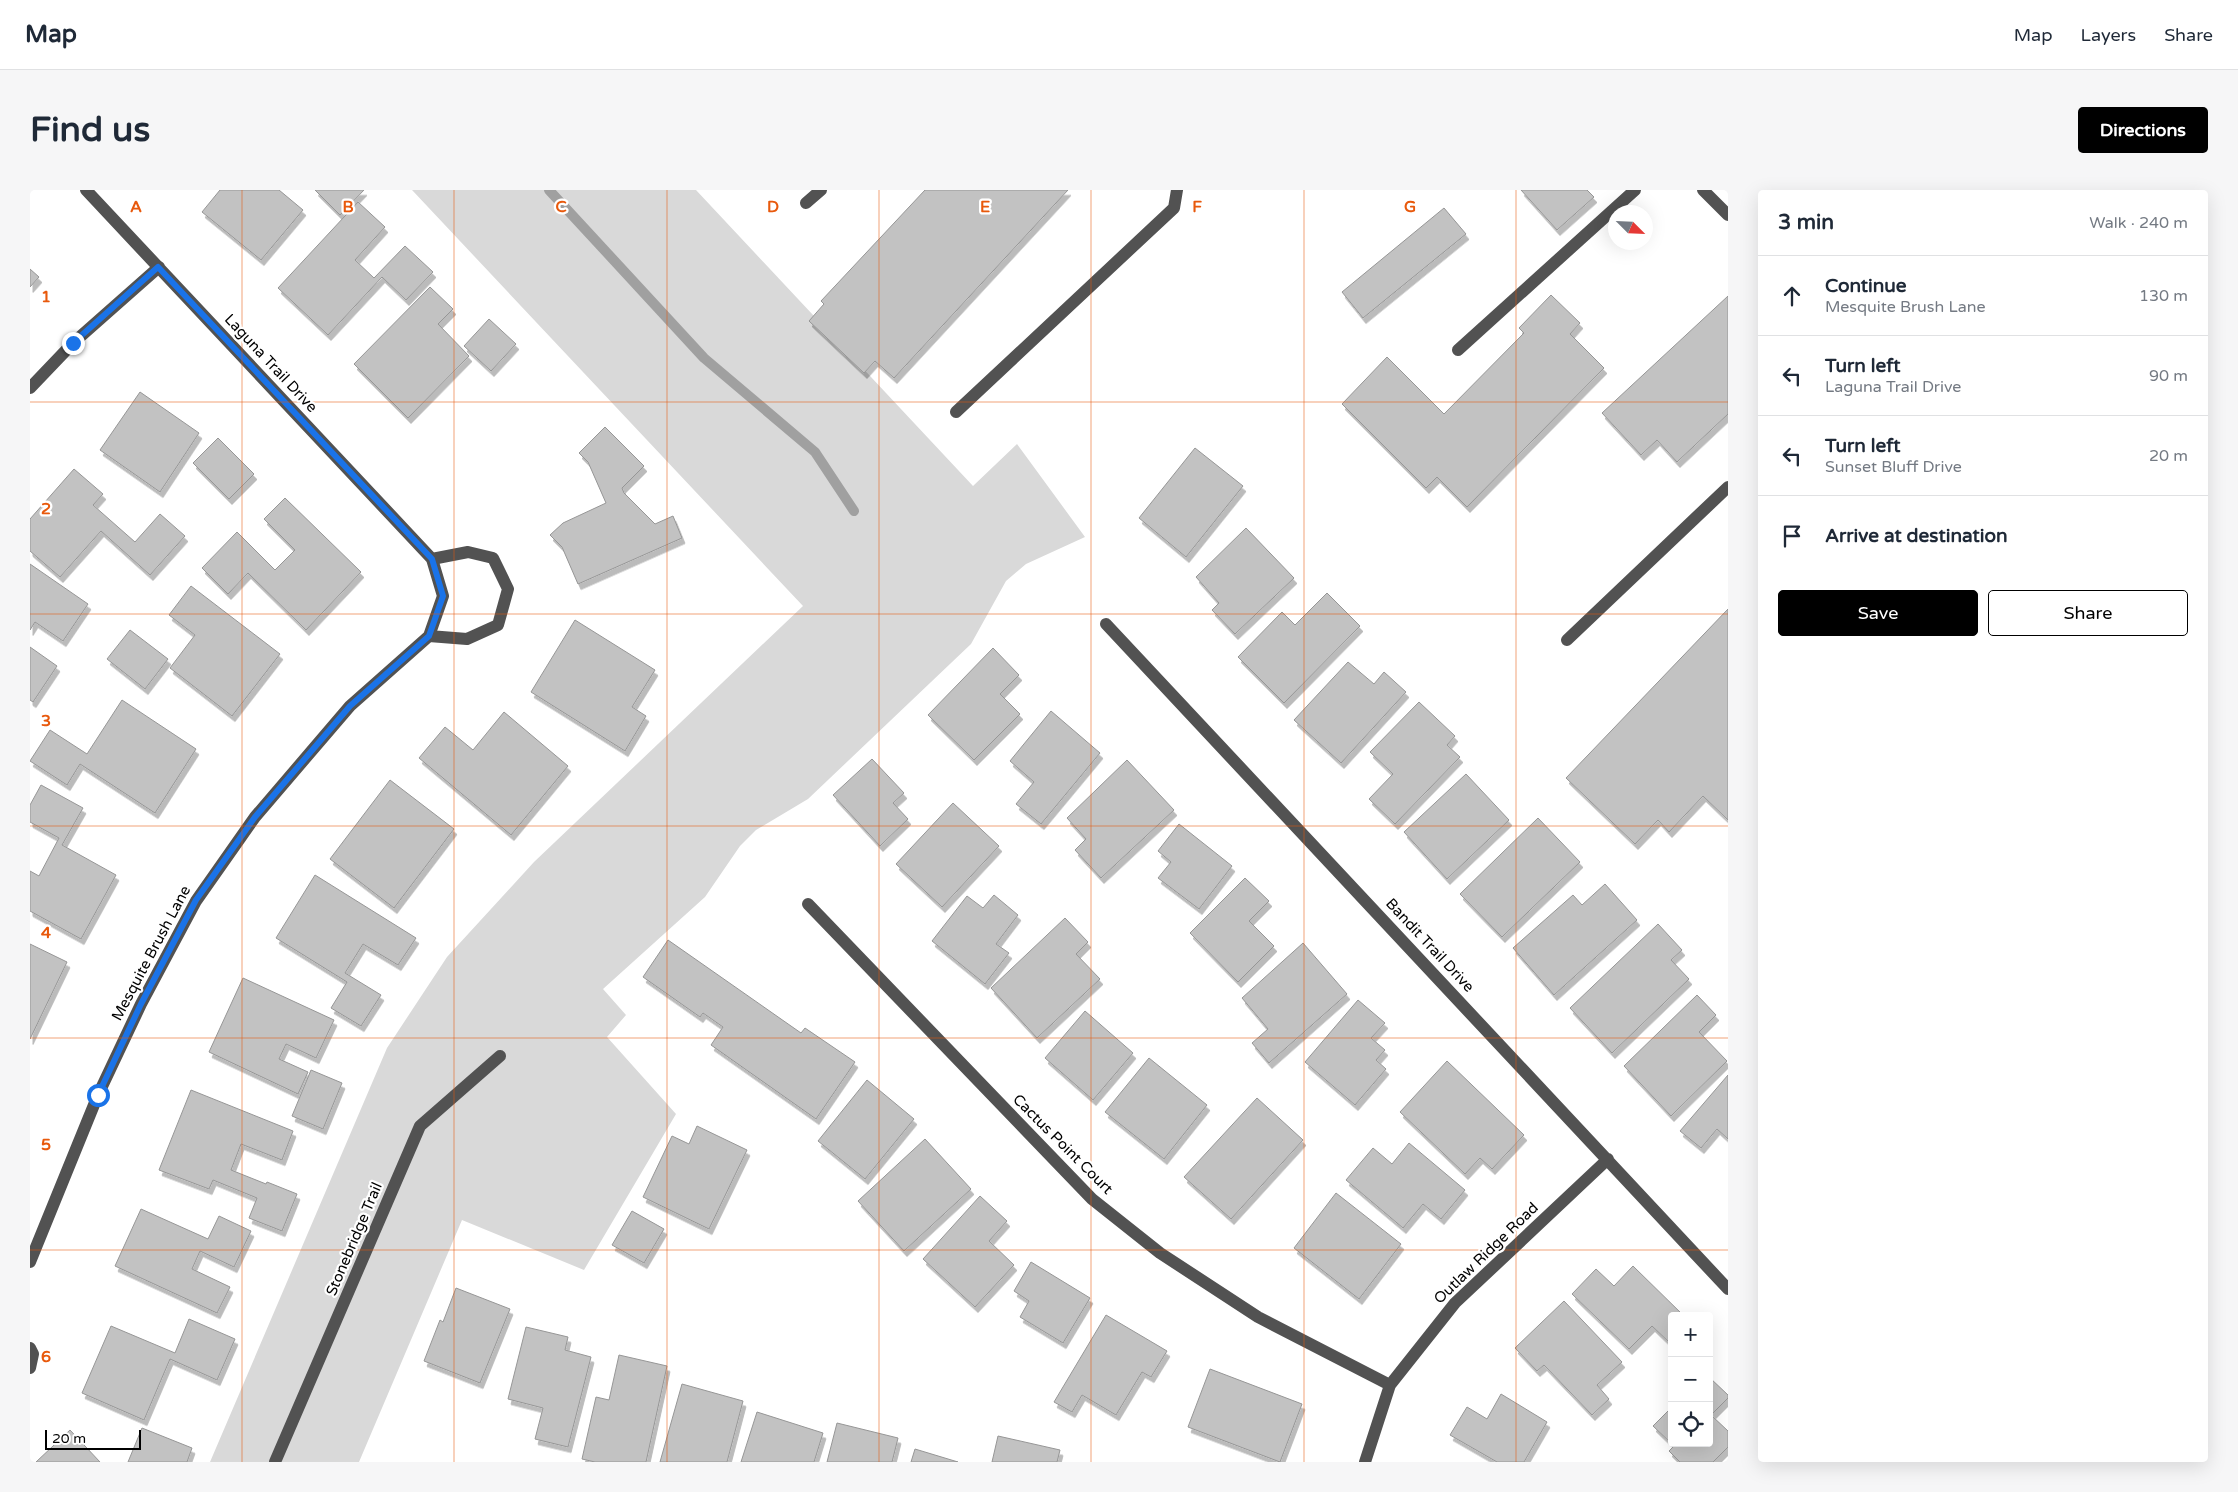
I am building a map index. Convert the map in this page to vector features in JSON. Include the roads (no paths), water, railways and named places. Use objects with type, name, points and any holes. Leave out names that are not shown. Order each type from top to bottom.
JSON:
[{"type":"street","name":"Laguna Trail Drive","points":[[86,190],[432,559],[443,596]]},
{"type":"street","points":[[806,203],[821,190]]},
{"type":"street","points":[[956,412],[1174,208],[1176,190]]},
{"type":"street","points":[[1458,350],[1635,190]]},
{"type":"street","points":[[1704,190],[1728,215]]},
{"type":"street","points":[[30,388],[73,343],[158,267]]},
{"type":"street","points":[[1567,640],[1728,487]]},
{"type":"street","points":[[429,636],[467,639],[498,625],[508,589],[493,558],[468,552],[432,559]]},
{"type":"street","name":"Mesquite Brush Lane","points":[[30,1262],[98,1095],[141,1004],[196,900],[255,817],[350,706],[429,636],[443,596]]},
{"type":"street","name":"Bandit Trail Drive","points":[[1106,624],[1608,1159],[1728,1290]]},
{"type":"street","name":"Cactus Point Court","points":[[808,904],[1092,1199],[1160,1253],[1258,1317],[1390,1386]]},
{"type":"street","name":"Stonebridge Trail","points":[[275,1462],[420,1126],[500,1056]]},
{"type":"street","name":"Outlaw Ridge Road","points":[[1365,1462],[1390,1386],[1455,1303],[1608,1159]]},
{"type":"street","points":[[30,1348],[33,1354],[30,1368]]},
{"type":"waterway","points":[[549,190],[704,358],[815,452],[854,511]]}]
